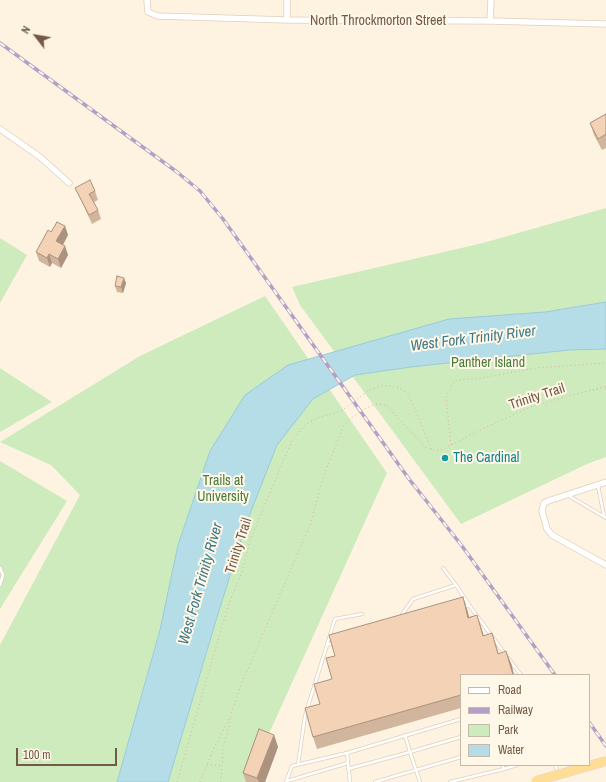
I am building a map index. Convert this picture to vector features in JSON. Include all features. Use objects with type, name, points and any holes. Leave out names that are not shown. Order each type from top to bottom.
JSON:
[{"type":"main road","points":[[590,766],[606,761]]},
{"type":"main road","points":[[536,781],[588,766]]},
{"type":"street","name":"North Throckmorton Street","points":[[147,0],[148,12],[158,16],[287,20],[490,21],[606,24]]},
{"type":"street","points":[[287,0],[287,20]]},
{"type":"street","points":[[490,21],[491,0]]},
{"type":"street","points":[[0,129],[40,157],[69,183]]},
{"type":"street","points":[[606,482],[548,500],[542,507],[542,515],[549,533],[606,564]]},
{"type":"lane","points":[[597,484],[605,517]]},
{"type":"lane","points":[[567,494],[605,517]]},
{"type":"lane","points":[[0,568],[3,575],[0,585]]},
{"type":"lane","points":[[443,568],[520,674]]},
{"type":"lane","points":[[397,621],[413,599],[456,585]]},
{"type":"lane","points":[[461,607],[469,605]]},
{"type":"lane","points":[[298,765],[305,716],[335,619],[362,614]]},
{"type":"lane","points":[[327,645],[341,641]]},
{"type":"lane","points":[[286,782],[292,766],[346,753],[460,719]]},
{"type":"lane","points":[[405,735],[420,782]]},
{"type":"lane","points":[[348,769],[460,737]]},
{"type":"lane","points":[[346,753],[350,782]]},
{"type":"lane","points":[[375,782],[460,757]]},
{"type":"lane","points":[[286,782],[348,763]]},
{"type":"lane","points":[[450,782],[514,766]]},
{"type":"lane","points":[[555,766],[559,776]]},
{"type":"path","name":"Trinity Trail","points":[[451,445],[446,397],[454,381],[476,379],[536,368],[606,363]]},
{"type":"path","name":"Trinity Trail","points":[[177,782],[226,613],[242,572],[250,541],[292,441],[304,425],[317,418],[341,411],[368,391],[382,385],[399,388],[408,393],[432,450],[441,450],[533,406],[606,387]]},
{"type":"path","points":[[221,782],[224,749],[231,715],[240,688],[310,525],[324,475],[342,429],[350,419],[364,409],[376,404],[386,406],[404,422],[417,440],[432,450]]},
{"type":"path","points":[[200,782],[206,764],[231,715]]},
{"type":"path","points":[[206,764],[222,766]]},
{"type":"green space","name":"Panther Island","points":[[606,208],[606,457],[587,464],[461,524],[300,305],[292,287],[483,243]]},
{"type":"green space","points":[[0,238],[27,255],[0,303]]},
{"type":"green space","name":"Trails at University","points":[[265,296],[387,473],[247,782],[0,782],[0,645],[80,495],[51,465],[0,442],[140,356]]},
{"type":"green space","points":[[0,368],[52,402],[0,432]]},
{"type":"green space","points":[[0,461],[67,501],[0,609]]},
{"type":"water","name":"West Fork Trinity River","points":[[606,302],[606,349],[569,350],[411,367],[355,375],[313,399],[277,445],[246,524],[168,782],[117,782],[160,630],[178,545],[210,451],[245,395],[288,365],[449,319],[545,312]]},
{"type":"building","points":[[606,114],[606,134],[598,139],[590,123]]},
{"type":"building","points":[[90,180],[95,191],[89,194],[98,210],[89,215],[75,188]]},
{"type":"building","points":[[57,222],[65,226],[56,241],[65,246],[58,259],[49,254],[47,258],[36,252],[48,230],[51,232]]},
{"type":"building","points":[[117,276],[124,278],[121,287],[115,286]]},
{"type":"building","points":[[463,597],[468,618],[477,615],[483,636],[492,633],[498,654],[506,651],[513,674],[460,674],[460,695],[313,737],[305,708],[320,704],[314,684],[332,679],[326,658],[335,656],[329,635]]},
{"type":"building","points":[[259,729],[274,735],[257,778],[243,773]]},
{"type":"railway","points":[[0,43],[177,172],[200,191],[223,219],[409,479],[462,546],[554,674]]},
{"type":"railway","points":[[590,723],[606,746]]},
{"type":"place","name":"The Cardinal","points":[[445,458]]}]
